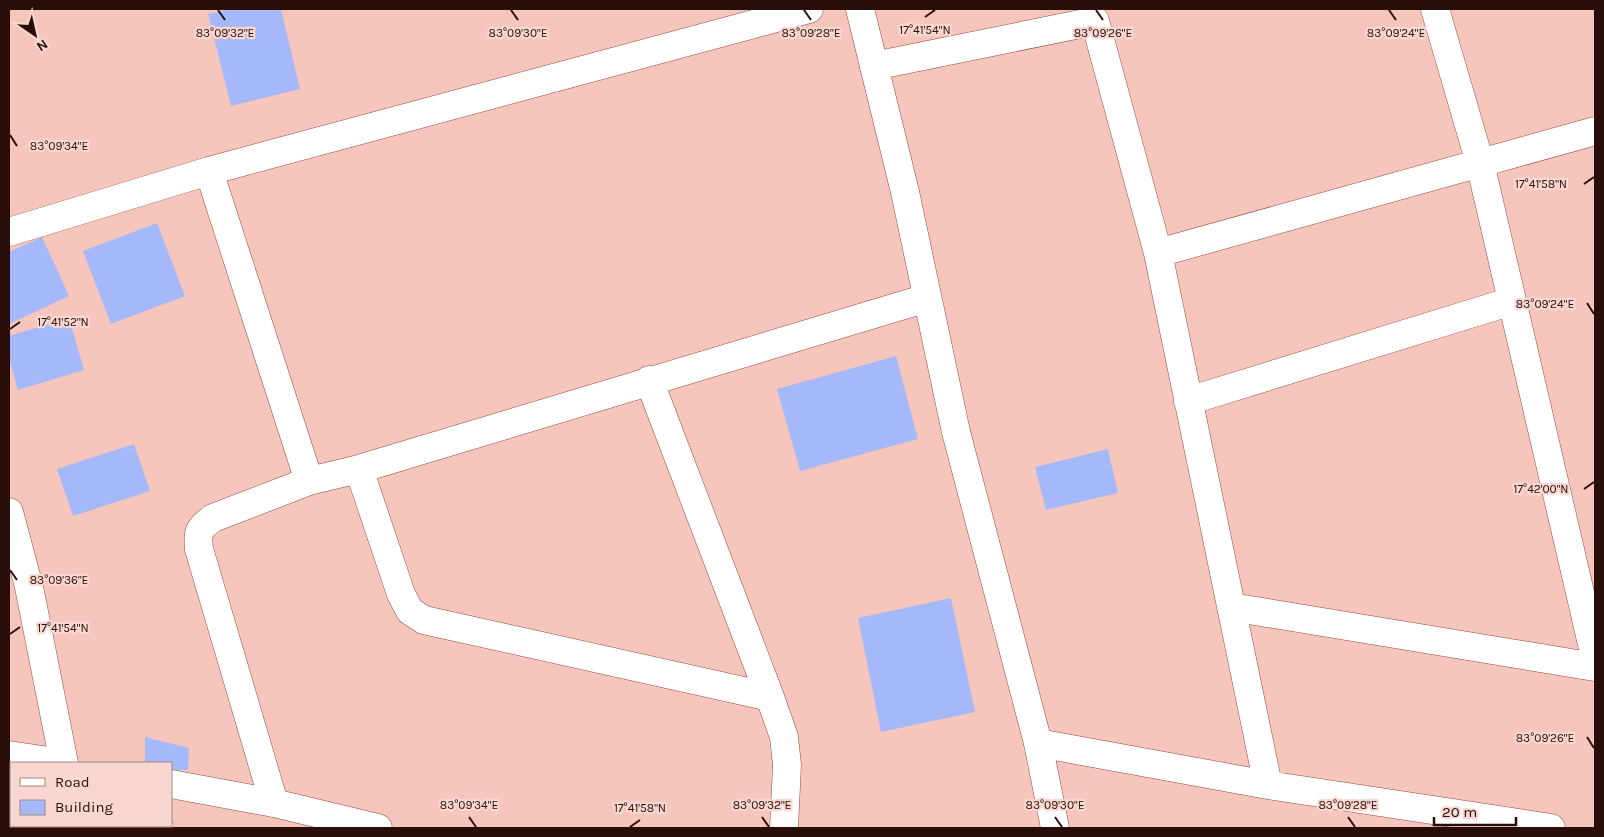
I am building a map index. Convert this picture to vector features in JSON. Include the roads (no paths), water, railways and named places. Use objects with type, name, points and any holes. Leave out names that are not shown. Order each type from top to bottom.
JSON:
[{"type":"street","points":[[9,232],[209,171],[809,9]]},
{"type":"street","points":[[860,9],[905,192],[956,432],[1038,743],[1055,828]]},
{"type":"street","points":[[1435,9],[1480,163],[1595,657]]},
{"type":"street","points":[[874,66],[1095,21],[1158,253],[1268,785]]},
{"type":"street","points":[[1158,253],[1595,132]]},
{"type":"street","points":[[209,171],[309,481]]},
{"type":"street","points":[[274,803],[199,550],[198,537],[202,525],[213,518],[309,481],[359,469],[649,380],[928,298]]},
{"type":"street","points":[[1188,401],[1512,301]]},
{"type":"street","points":[[649,380],[784,737],[787,765],[784,828]]},
{"type":"street","points":[[359,469],[401,594],[410,611],[424,620],[770,697]]},
{"type":"street","points":[[9,512],[29,587],[63,762]]},
{"type":"street","points":[[1231,607],[1595,667]]},
{"type":"street","points":[[1038,743],[1268,785],[1551,828]]},
{"type":"street","points":[[9,755],[56,762]]},
{"type":"street","points":[[172,784],[274,803],[378,828]]}]
